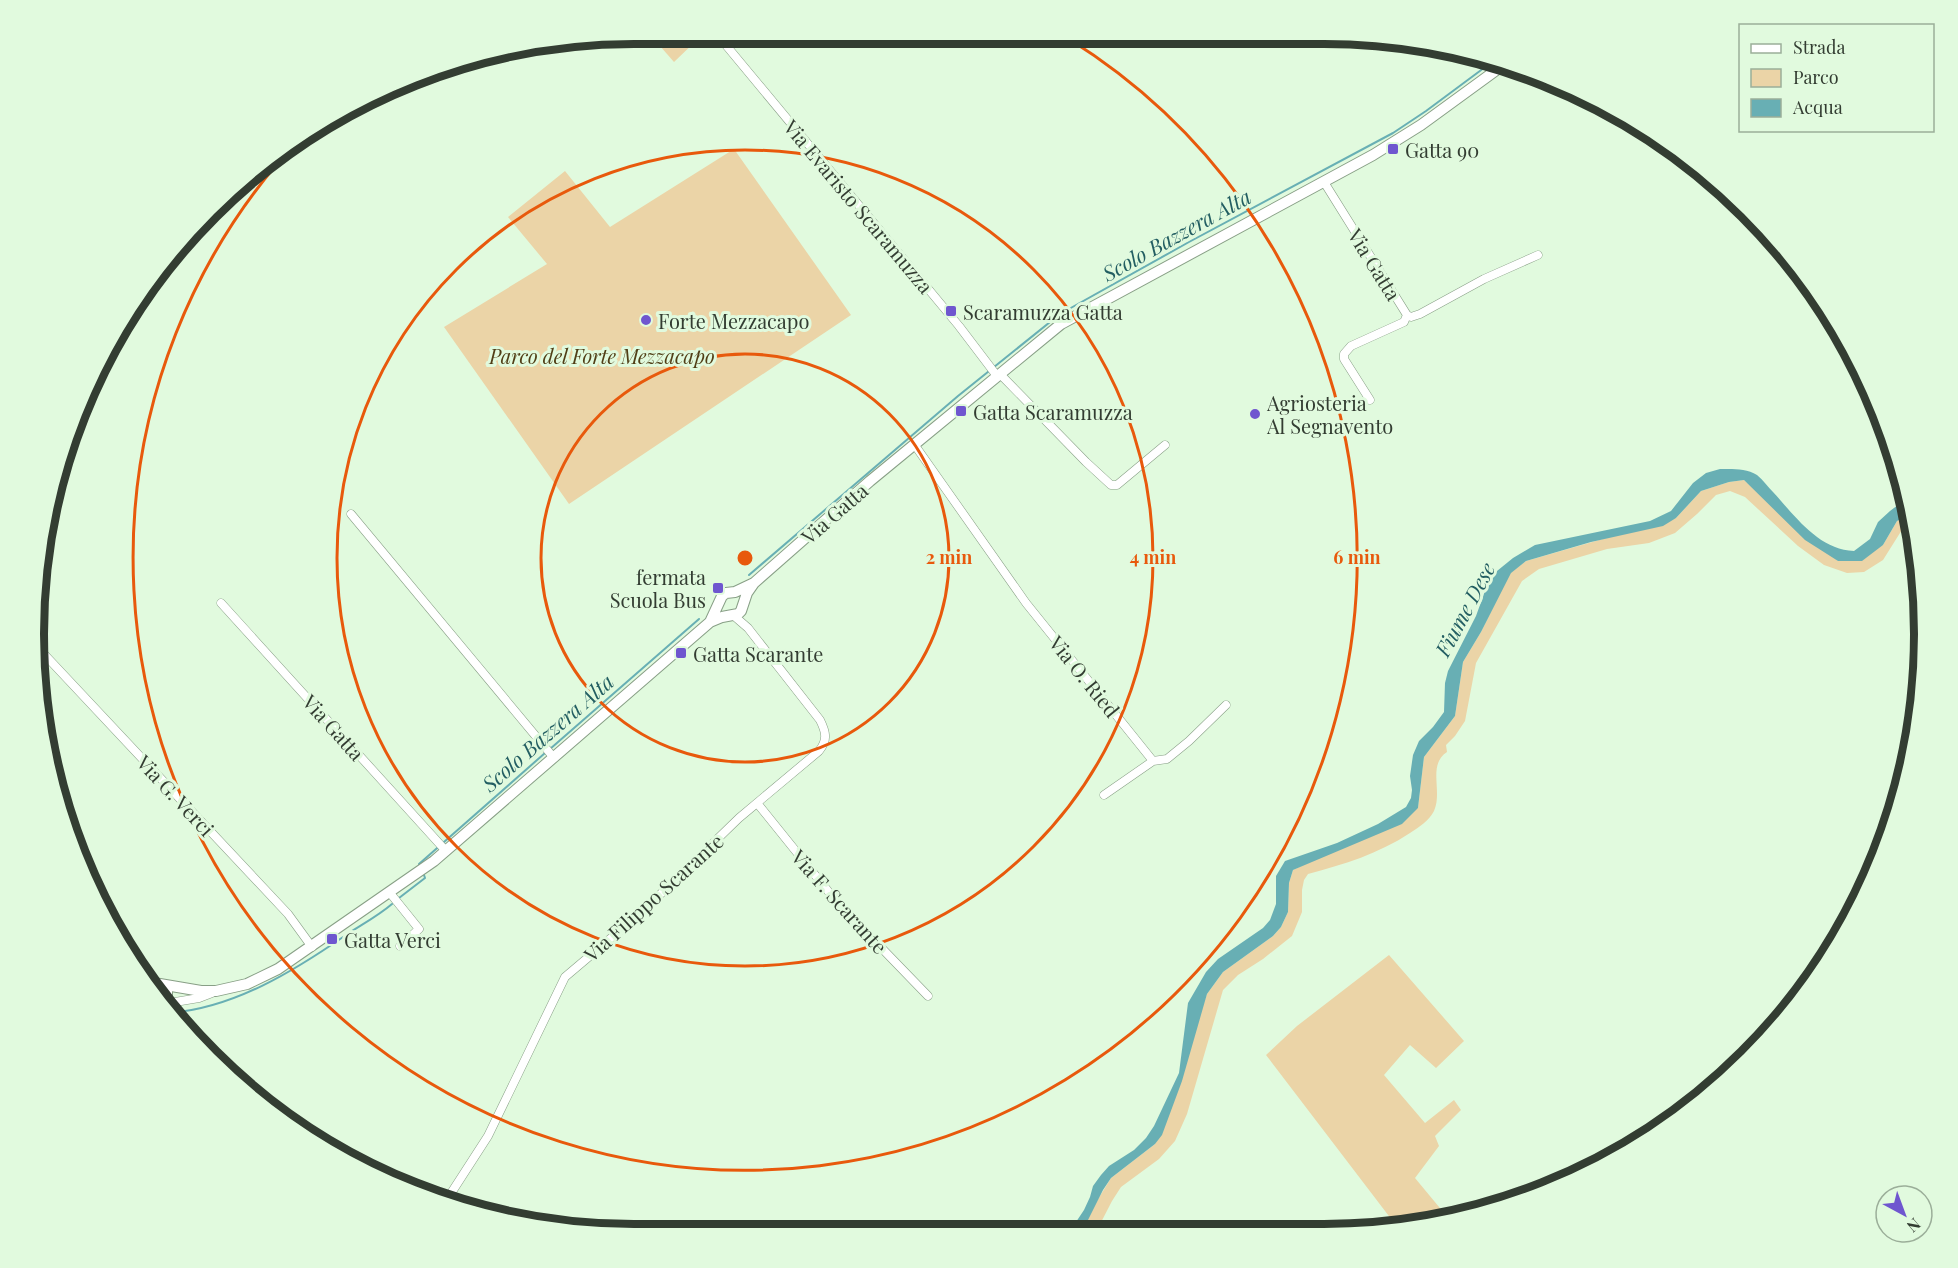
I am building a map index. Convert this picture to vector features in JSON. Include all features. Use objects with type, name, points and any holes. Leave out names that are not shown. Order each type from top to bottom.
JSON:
[{"type":"street","name":"Via Evaristo Scaramuzza","points":[[725,44],[959,326],[988,365],[999,375]]},
{"type":"street","name":"Via Gatta","points":[[174,1002],[236,988],[262,978],[390,893],[550,754],[710,622],[741,610],[747,593],[754,583],[914,444],[1053,330],[1072,317],[1324,182],[1397,140],[1496,70]]},
{"type":"street","name":"Via Gatta","points":[[1324,182],[1407,315],[1420,314],[1484,279],[1538,255]]},
{"type":"street","points":[[1370,400],[1344,359],[1344,354],[1351,346],[1404,322],[1407,315]]},
{"type":"street","points":[[999,375],[1111,485],[1117,485],[1165,445]]},
{"type":"street","name":"Via O. Ried","points":[[914,444],[1017,590],[1154,761]]},
{"type":"street","points":[[351,514],[550,754]]},
{"type":"street","name":"Via Gatta","points":[[710,622],[722,596],[754,583]]},
{"type":"street","points":[[735,592],[742,599],[743,605]]},
{"type":"street","name":"Via Gatta","points":[[221,603],[443,848]]},
{"type":"street","points":[[719,604],[721,609],[731,615]]},
{"type":"street","name":"Via Filippo Scarante","points":[[743,605],[748,628]]},
{"type":"street","name":"Via Filippo Scarante","points":[[450,1195],[488,1136],[565,977],[643,911],[703,852],[819,751],[825,742],[826,735],[820,720],[748,628],[731,615]]},
{"type":"street","name":"Via G. Verci","points":[[45,655],[288,914],[312,946]]},
{"type":"street","points":[[1104,795],[1154,761],[1167,759],[1226,705]]},
{"type":"street","name":"Via F. Scarante","points":[[757,803],[836,901],[928,996]]},
{"type":"street","points":[[390,893],[419,928],[400,946]]},
{"type":"street","name":"Via Gatta","points":[[160,985],[216,991]]},
{"type":"street","name":"Via Gatta","points":[[166,993],[167,986]]},
{"type":"green space","points":[[658,44],[693,44],[674,62]]},
{"type":"green space","name":"Parco del Forte Mezzacapo","points":[[734,149],[851,315],[569,504],[444,327],[547,264],[508,217],[565,171],[610,227]]},
{"type":"green space","points":[[1744,480],[1838,561],[1883,545],[1897,521],[1903,518],[1904,526],[1883,560],[1864,572],[1847,573],[1824,565],[1798,546],[1745,497],[1730,491],[1716,495],[1675,533],[1649,543],[1607,549],[1539,569],[1522,581],[1476,663],[1465,721],[1446,745],[1447,752],[1438,764],[1437,795],[1432,815],[1417,828],[1386,847],[1308,874],[1302,890],[1302,912],[1292,936],[1238,975],[1223,990],[1187,1114],[1175,1141],[1159,1159],[1121,1187],[1100,1224],[1083,1224],[1111,1178],[1155,1144],[1207,994],[1223,972],[1273,936],[1281,927],[1288,912],[1289,883],[1293,870],[1418,808],[1424,757],[1455,716],[1463,662],[1481,632],[1510,573],[1526,561],[1676,518],[1701,491]]},
{"type":"green space","points":[[1389,955],[1464,1041],[1436,1068],[1410,1045],[1384,1075],[1425,1123],[1454,1100],[1461,1110],[1435,1136],[1439,1146],[1415,1178],[1443,1212],[1392,1220],[1266,1055],[1297,1026]]},
{"type":"water","points":[[1720,469],[1734,469],[1757,475],[1809,530],[1830,545],[1841,549],[1854,551],[1870,539],[1878,522],[1898,505],[1903,518],[1897,521],[1883,545],[1862,561],[1838,561],[1805,540],[1744,480],[1729,482],[1701,491],[1676,518],[1663,526],[1591,542],[1526,561],[1511,573],[1463,662],[1455,716],[1424,757],[1418,808],[1402,824],[1293,870],[1289,883],[1288,912],[1281,927],[1273,936],[1223,972],[1207,994],[1182,1081],[1162,1135],[1155,1144],[1111,1178],[1086,1224],[1075,1224],[1084,1210],[1093,1186],[1101,1175],[1109,1166],[1134,1150],[1154,1126],[1179,1073],[1188,1003],[1206,972],[1218,959],[1263,928],[1270,920],[1276,904],[1276,876],[1285,861],[1337,843],[1378,824],[1406,807],[1411,798],[1410,776],[1413,755],[1419,741],[1444,712],[1445,683],[1448,671],[1476,616],[1485,591],[1497,571],[1535,545],[1650,521],[1671,511],[1693,483],[1706,473]]},
{"type":"waterway","name":"Scolo Bazzera Alta","points":[[749,575],[958,396],[1060,314],[1393,133],[1486,67]]},
{"type":"waterway","name":"Scolo Bazzera Alta","points":[[550,749],[699,619]]},
{"type":"waterway","name":"Scolo Bazzera Alta","points":[[420,866],[419,864],[545,753]]},
{"type":"waterway","name":"Scolo Bazzera Alta","points":[[399,898],[425,878],[424,875]]},
{"type":"waterway","name":"Scolo Bazzera Alta","points":[[181,1012],[217,1004],[263,986],[306,962],[392,904]]},
{"type":"place","name":"Gatta 90","points":[[1393,149]]},
{"type":"place","name":"Scaramuzza Gatta","points":[[951,311]]},
{"type":"place","name":"Forte Mezzacapo","points":[[646,320]]},
{"type":"place","name":"Gatta Scaramuzza","points":[[961,411]]},
{"type":"place","name":"Agriosteria Al Segnavento","points":[[1255,414]]},
{"type":"place","name":"fermata Scuola Bus","points":[[718,588]]},
{"type":"place","name":"Gatta Scarante","points":[[681,653]]},
{"type":"place","name":"Gatta Verci","points":[[332,939]]},
{"type":"water label","name":"Fiume Dese","points":[[1464,609]]}]
